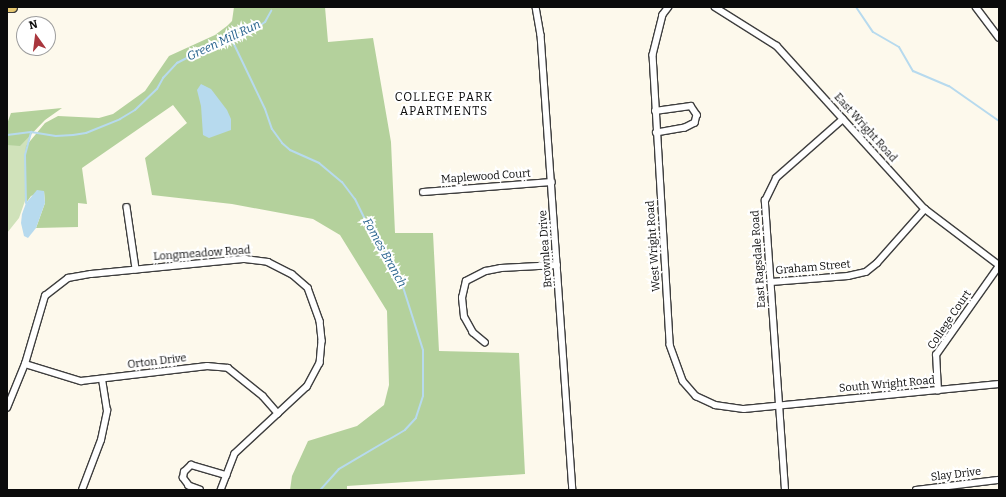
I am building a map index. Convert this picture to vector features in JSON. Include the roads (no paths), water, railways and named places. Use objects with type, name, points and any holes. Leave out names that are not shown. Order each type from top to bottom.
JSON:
[{"type":"main road","points":[[7,7],[12,7]]},
{"type":"street","name":"Brownlea Drive","points":[[536,7],[541,34],[574,490]]},
{"type":"street","name":"West Wright Road","points":[[669,7],[663,16],[653,55],[656,133],[670,345],[682,381],[696,396],[715,405],[744,409],[778,406]]},
{"type":"street","name":"East Wright Road","points":[[715,7],[777,46],[925,208],[999,265]]},
{"type":"street","points":[[976,7],[999,37]]},
{"type":"street","points":[[655,112],[691,106],[697,115],[695,123],[685,128],[656,133]]},
{"type":"street","name":"East Ragsdale Road","points":[[785,490],[778,406],[766,201],[776,178],[843,119]]},
{"type":"street","name":"Maplewood Court","points":[[423,192],[552,182]]},
{"type":"street","points":[[127,207],[136,270]]},
{"type":"street","name":"Graham Street","points":[[771,282],[848,276],[866,272],[877,264],[925,208]]},
{"type":"street","name":"Longmeadow Road","points":[[7,408],[25,364],[39,311],[45,296],[68,278],[83,275],[245,259],[268,262],[292,274],[308,288],[320,321],[322,340],[320,363],[307,387],[235,454],[221,490]]},
{"type":"street","points":[[485,343],[473,333],[464,317],[462,298],[466,281],[486,271],[501,268],[557,265]]},
{"type":"street","name":"College Court","points":[[938,391],[936,355],[999,265]]},
{"type":"street","name":"Orton Drive","points":[[25,364],[81,381],[207,366],[228,368],[263,396],[278,413]]},
{"type":"street","points":[[82,490],[101,440],[107,411],[102,379]]},
{"type":"street","name":"South Wright Road","points":[[778,406],[999,384]]},
{"type":"street","points":[[200,490],[189,486],[184,478],[184,472],[191,465],[227,475]]},
{"type":"street","name":"Slay Drive","points":[[916,490],[999,480]]},
{"type":"water","points":[[201,84],[211,89],[227,110],[231,119],[231,130],[209,138],[203,135],[201,106],[197,90]]},
{"type":"water","points":[[37,190],[44,191],[45,203],[36,228],[28,238],[24,236],[21,223],[22,214],[26,203]]},
{"type":"waterway","points":[[856,7],[873,32],[899,47],[913,71],[949,86],[999,121]]},
{"type":"waterway","name":"Green Mill Run","points":[[7,135],[31,132],[56,136],[73,135],[86,133],[120,119],[135,110],[157,89],[163,78],[177,63],[210,46],[258,27],[265,22],[271,11]]},
{"type":"waterway","name":"Fomes Branch","points":[[231,38],[265,109],[272,129],[282,143],[290,150],[319,163],[342,182],[355,199],[378,246],[403,287],[423,350],[423,396],[416,418],[405,430],[339,469],[320,490]]},
{"type":"waterway","points":[[26,203],[25,155],[31,132]]},
{"type":"district","name":"COLLEGE PARK APARTMENTS","points":[[444,105]]}]
